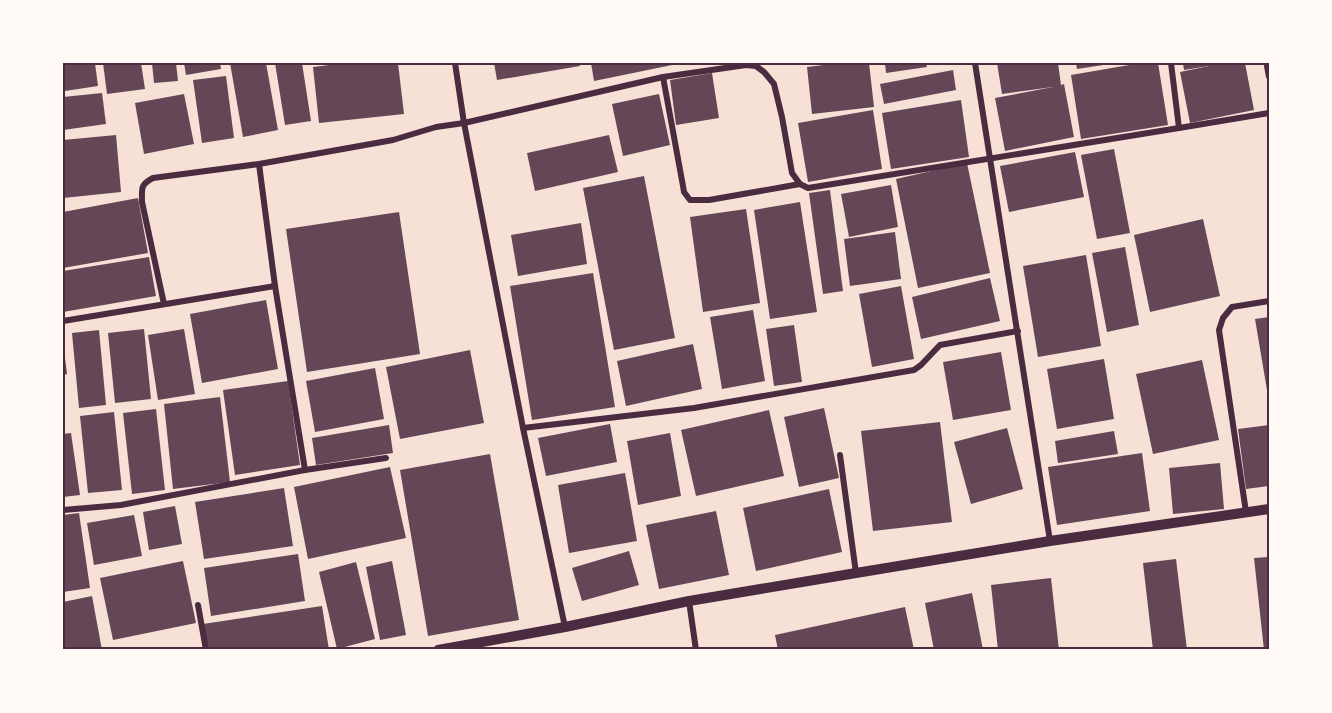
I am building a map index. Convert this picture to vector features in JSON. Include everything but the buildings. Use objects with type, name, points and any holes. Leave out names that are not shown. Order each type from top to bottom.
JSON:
[{"type":"street","points":[[455,63],[464,123],[523,428],[565,627]]},
{"type":"street","points":[[975,63],[1050,541]]},
{"type":"street","points":[[1171,63],[1179,128]]},
{"type":"street","points":[[164,304],[142,202],[142,187],[145,182],[153,178],[259,165],[393,140],[435,127],[464,123],[663,77],[746,65],[756,66],[764,72],[774,84],[792,173],[807,188],[1269,112]]},
{"type":"street","points":[[1267,66],[1269,77]]},
{"type":"street","points":[[663,77],[684,192],[690,200],[709,200],[800,183]]},
{"type":"street","points":[[259,165],[275,286],[304,470]]},
{"type":"street","points":[[63,321],[275,286]]},
{"type":"street","points":[[1246,512],[1219,330],[1223,318],[1232,307],[1269,301]]},
{"type":"street","points":[[523,428],[694,408],[915,370],[940,345],[1018,331]]},
{"type":"street","points":[[840,455],[856,573]]},
{"type":"street","points":[[63,510],[121,505],[304,470],[386,458]]},
{"type":"street","points":[[438,650],[689,601],[1050,541],[1269,509]]},
{"type":"street","points":[[689,601],[696,650]]},
{"type":"street","points":[[198,605],[206,650]]}]
